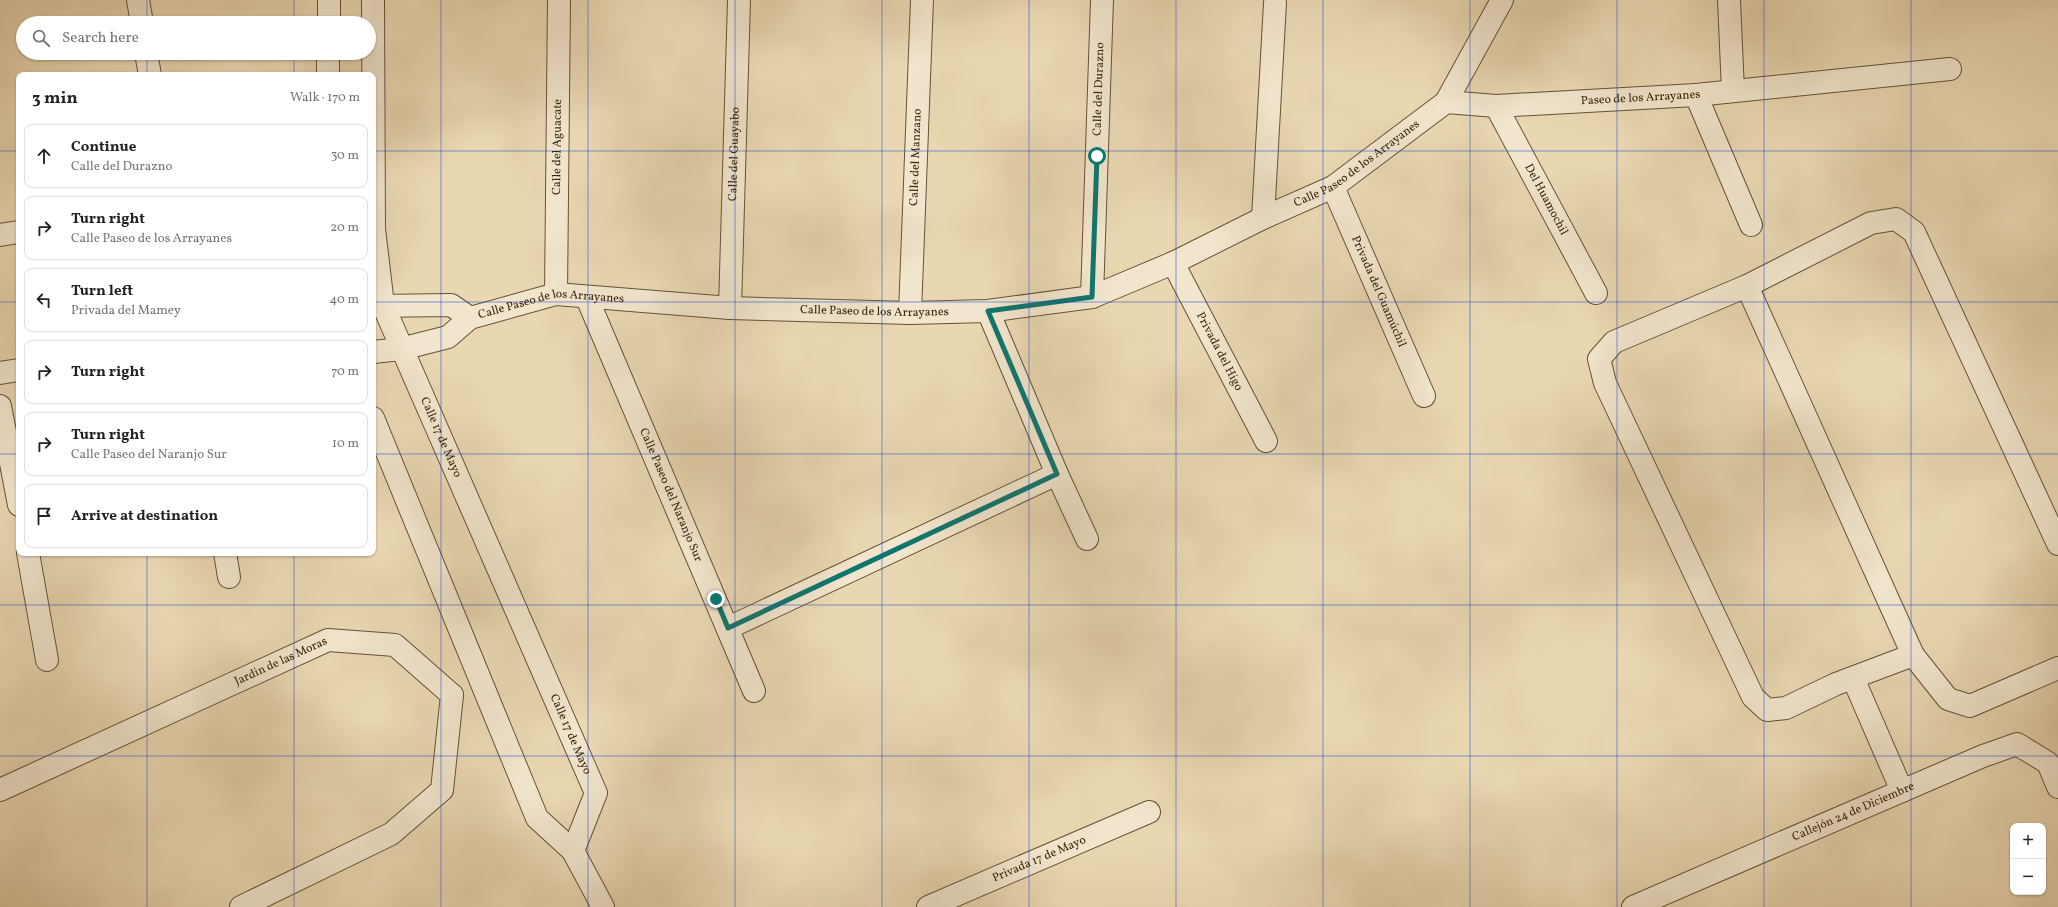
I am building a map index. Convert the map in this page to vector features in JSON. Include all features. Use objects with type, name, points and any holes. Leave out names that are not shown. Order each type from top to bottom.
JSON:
[{"type":"street","points":[[138,0],[141,16]]},
{"type":"street","points":[[329,0],[329,16]]},
{"type":"street","name":"Calle 17 de Mayo","points":[[373,0],[373,16]]},
{"type":"street","name":"Calle del Aguacate","points":[[556,294],[558,0]]},
{"type":"street","name":"Calle del Guayabo","points":[[730,308],[739,0]]},
{"type":"street","name":"Calle del Manzano","points":[[910,313],[922,0]]},
{"type":"street","name":"Calle del Durazno","points":[[1092,297],[1102,0]]},
{"type":"street","points":[[1446,102],[1502,0]]},
{"type":"street","points":[[1729,0],[1733,92]]},
{"type":"street","points":[[1263,218],[1275,3]]},
{"type":"street","points":[[147,60],[149,72]]},
{"type":"street","points":[[328,60],[328,72]]},
{"type":"street","name":"Calle 17 de Mayo","points":[[373,60],[373,72]]},
{"type":"street","name":"Paseo de los Arrayanes","points":[[1446,102],[1496,106],[1696,95],[1950,69]]},
{"type":"street","points":[[1696,95],[1751,225]]},
{"type":"street","name":"Calle Paseo de los Arrayanes","points":[[376,352],[400,349],[448,337],[470,318],[556,294],[587,298],[730,308],[910,313],[988,311],[1092,297],[1173,262],[1263,218],[1333,187],[1446,102]]},
{"type":"street","name":"Del Huamochil","points":[[1496,106],[1596,293]]},
{"type":"street","name":"Privada del Guamúchil","points":[[1333,187],[1424,396]]},
{"type":"street","points":[[1913,654],[1853,678],[1786,708],[1767,710],[1753,697],[1606,383],[1599,359],[1614,342],[1747,286],[1871,223],[1896,219],[1914,232],[2058,544]]},
{"type":"street","points":[[0,235],[16,232]]},
{"type":"street","name":"Privada del Higo","points":[[1173,262],[1266,441]]},
{"type":"street","name":"Calle 17 de Mayo","points":[[376,269],[378,306],[400,349],[596,793],[573,851]]},
{"type":"street","points":[[1747,286],[1913,654],[1948,699],[1970,706],[2058,668]]},
{"type":"street","name":"Calle Paseo del Naranjo Sur","points":[[587,298],[754,691]]},
{"type":"street","name":"Calle Paseo de los Arrayanes","points":[[378,306],[451,305],[470,318]]},
{"type":"street","points":[[988,311],[1057,474],[1087,539]]},
{"type":"street","points":[[0,372],[16,370]]},
{"type":"street","points":[[0,406],[16,489]]},
{"type":"street","points":[[376,425],[482,680],[537,818],[573,851],[603,907]]},
{"type":"street","points":[[728,628],[1057,474]]},
{"type":"street","points":[[29,556],[47,660]]},
{"type":"street","points":[[226,556],[229,577]]},
{"type":"street","name":"Jardin de las Moras","points":[[0,790],[328,640],[395,646],[452,695]]},
{"type":"street","points":[[1853,678],[1902,791]]},
{"type":"street","points":[[240,907],[391,834],[442,790],[452,695],[482,680]]},
{"type":"street","name":"Callejón 24 de Diciembre","points":[[1633,907],[1983,756],[2018,744],[2048,763],[2058,787]]},
{"type":"street","name":"Privada 17 de Mayo","points":[[928,907],[1149,812]]},
{"type":"route","points":[[716,599],[728,628],[1057,474],[988,311],[1092,297],[1097,156]]}]
